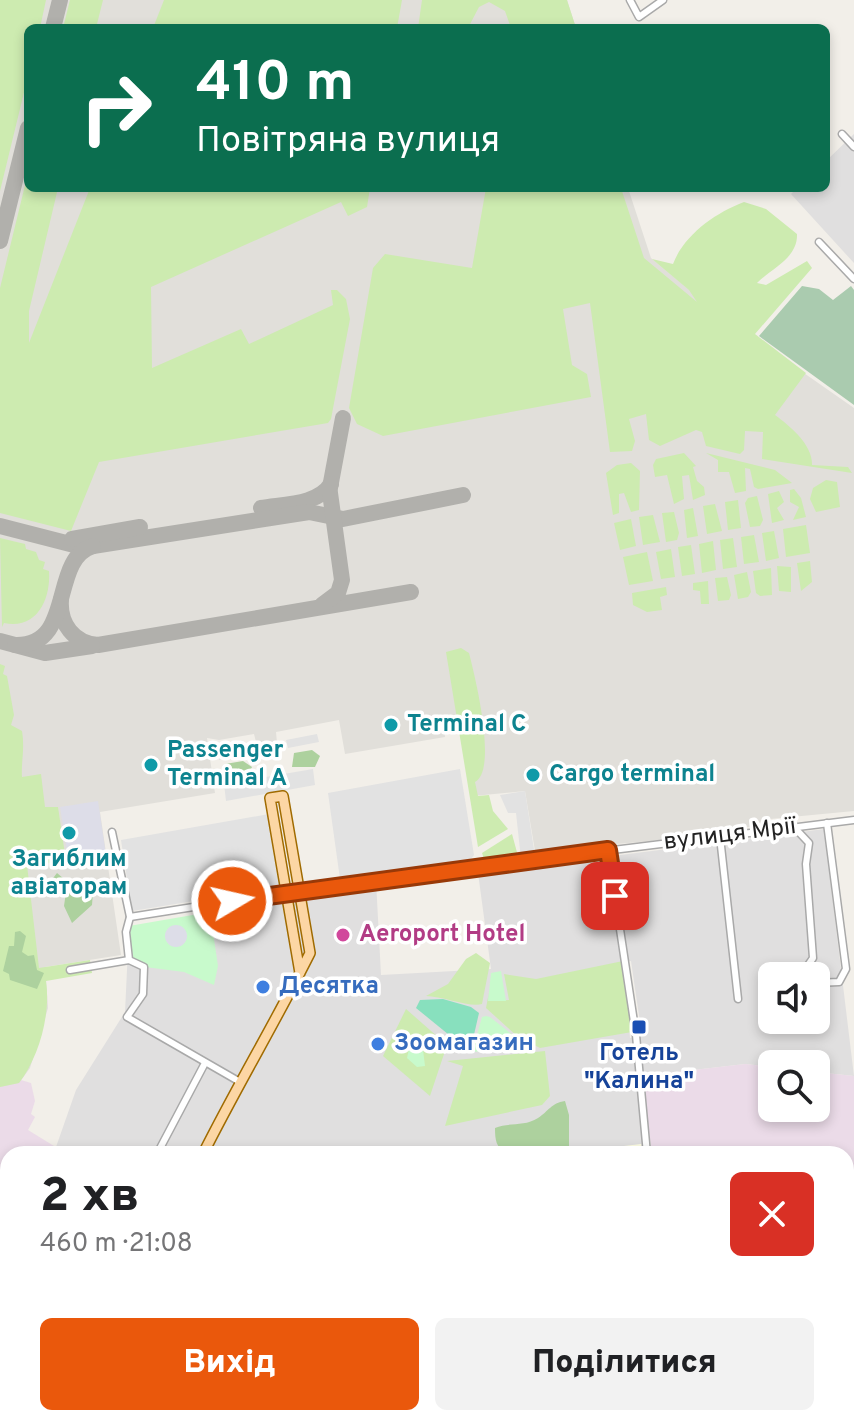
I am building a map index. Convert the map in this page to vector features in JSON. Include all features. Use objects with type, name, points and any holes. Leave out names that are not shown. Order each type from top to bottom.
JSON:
[{"type":"main road","points":[[207,1146],[240,1082],[300,973],[310,953],[283,796],[270,798],[300,973]]},
{"type":"street","points":[[630,0],[639,17],[663,0]]},
{"type":"street","points":[[842,134],[854,147]]},
{"type":"street","points":[[819,242],[854,279]]},
{"type":"street","name":"вулиця Мрії","points":[[130,917],[301,890],[854,820]]},
{"type":"street","points":[[827,823],[846,969],[839,982],[830,982]]},
{"type":"street","points":[[794,827],[809,843],[806,864],[813,958],[810,962]]},
{"type":"street","points":[[112,832],[130,917],[126,932],[129,960]]},
{"type":"street","points":[[720,837],[738,999]]},
{"type":"street","points":[[608,850],[636,1035],[646,1146]]},
{"type":"street","points":[[70,970],[129,960],[144,967],[143,994],[127,1017],[240,1082]]},
{"type":"street","points":[[846,969],[854,966]]},
{"type":"street","points":[[161,1146],[205,1063]]},
{"type":"shaded area","points":[[0,0],[567,0],[575,24],[24,24],[24,192],[629,192],[651,258],[715,311],[854,408],[854,811],[770,819],[770,824],[651,841],[535,851],[525,791],[473,796],[461,728],[444,730],[445,737],[345,754],[339,720],[276,732],[277,743],[257,746],[254,734],[219,740],[207,738],[215,793],[100,812],[121,955],[45,967],[48,1008],[30,1068],[19,1083],[0,1087]]},
{"type":"shaded area","points":[[854,134],[854,263],[791,194],[830,192],[830,157]]},
{"type":"shaded area","points":[[802,286],[819,289],[833,300],[851,286],[854,290],[854,405],[759,336]]},
{"type":"shaded area","points":[[317,734],[319,742],[288,748],[286,740]]},
{"type":"shaded area","points":[[249,747],[250,755],[219,760],[218,752]]},
{"type":"shaded area","points":[[313,769],[315,785],[226,801],[224,784]]},
{"type":"shaded area","points":[[460,769],[474,855],[467,864],[340,879],[328,793]]},
{"type":"shaded area","points":[[525,791],[535,856],[521,859],[516,813],[508,813],[500,795]]},
{"type":"shaded area","points":[[98,801],[107,862],[70,870],[60,807]]},
{"type":"shaded area","points":[[269,814],[281,887],[132,911],[121,840]]},
{"type":"shaded area","points":[[824,829],[854,1076],[830,1073],[830,1050],[758,1050],[758,1065],[745,1064],[642,1076],[650,1143],[640,1146],[56,1146],[76,1090],[125,1012],[129,928],[376,881],[381,975],[491,969],[478,873]],"holes":[[[631,961],[642,1036],[630,1038],[623,962]]]},
{"type":"shaded area","points":[[176,925],[184,928],[187,936],[184,944],[176,947],[168,944],[165,936],[168,928]]},
{"type":"shaded area","points":[[745,1064],[758,1065],[758,1122],[830,1122],[830,1073],[854,1076],[854,1146],[651,1146],[642,1076]]},
{"type":"shaded area","points":[[21,1080],[31,1083],[35,1101],[31,1114],[35,1117],[28,1130],[54,1146],[0,1146],[0,1087]]},
{"type":"green space","points":[[0,0],[46,0],[41,24],[24,24],[24,92],[0,191]]},
{"type":"green space","points":[[70,0],[103,0],[97,24],[64,24]]},
{"type":"green space","points":[[164,0],[402,0],[398,24],[155,24]]},
{"type":"green space","points":[[422,0],[567,0],[575,24],[510,24],[505,11],[489,2],[479,7],[470,24],[419,24]]},
{"type":"green space","points":[[24,189],[24,192],[57,192],[29,311],[29,343],[88,192],[369,192],[367,207],[348,216],[341,202],[151,287],[152,368],[241,329],[249,344],[333,305],[331,290],[337,290],[346,299],[350,319],[328,423],[99,462],[71,531],[0,513],[0,288]]},
{"type":"green space","points":[[485,192],[622,192],[644,258],[697,302],[689,290],[652,259],[673,264],[693,235],[712,219],[744,202],[766,209],[797,234],[789,256],[757,283],[766,285],[807,261],[812,268],[755,334],[806,373],[775,415],[805,443],[812,465],[848,467],[852,473],[762,459],[763,432],[745,431],[744,450],[740,454],[706,446],[702,432],[696,430],[660,446],[649,440],[646,414],[629,419],[635,441],[632,451],[610,452],[590,303],[563,309],[572,365],[587,374],[591,397],[383,436],[357,424],[349,408],[373,268],[385,254],[472,268]]},
{"type":"green space","points":[[684,453],[696,466],[693,467],[697,481],[704,487],[705,495],[693,500],[689,475],[682,476],[684,499],[674,504],[667,475],[655,477],[653,465],[656,459]]},
{"type":"green space","points":[[706,453],[775,470],[792,483],[758,489],[754,487],[750,469],[745,468],[746,491],[735,493],[729,472],[718,472],[718,460]]},
{"type":"green space","points":[[631,463],[640,471],[639,510],[631,512],[624,493],[619,494],[619,513],[613,515],[606,473],[617,465]]},
{"type":"green space","points":[[826,480],[837,482],[840,507],[816,512],[810,499],[813,488]]},
{"type":"green space","points":[[794,489],[801,498],[806,517],[793,520],[799,507],[790,502],[790,490]]},
{"type":"green space","points":[[779,491],[784,502],[777,508],[784,520],[772,523],[768,494]]},
{"type":"green space","points":[[757,496],[763,520],[760,526],[750,527],[745,503],[748,498]]},
{"type":"green space","points":[[738,500],[741,528],[728,530],[725,502]]},
{"type":"green space","points":[[715,504],[722,531],[707,534],[703,506]]},
{"type":"green space","points":[[693,508],[698,536],[687,538],[684,510]]},
{"type":"green space","points":[[674,512],[679,533],[677,540],[666,542],[662,513]]},
{"type":"green space","points":[[653,515],[660,542],[643,545],[639,517]]},
{"type":"green space","points":[[631,519],[636,546],[620,550],[614,523]]},
{"type":"green space","points":[[806,525],[810,553],[786,557],[783,529]]},
{"type":"green space","points":[[774,531],[779,558],[766,561],[762,533]]},
{"type":"green space","points":[[754,535],[759,562],[744,564],[741,537]]},
{"type":"green space","points":[[0,538],[25,544],[26,549],[36,552],[39,560],[45,562],[43,569],[49,571],[47,592],[40,610],[25,622],[4,623],[2,627]]},
{"type":"green space","points":[[733,538],[737,567],[723,569],[720,540]]},
{"type":"green space","points":[[713,541],[716,570],[702,573],[699,544]]},
{"type":"green space","points":[[691,545],[695,574],[682,576],[678,547]]},
{"type":"green space","points":[[671,549],[675,577],[661,579],[656,552]]},
{"type":"green space","points":[[647,552],[653,581],[629,585],[623,557]]},
{"type":"green space","points":[[810,561],[812,582],[801,591],[797,563]]},
{"type":"green space","points":[[777,566],[791,567],[791,592],[779,591]]},
{"type":"green space","points":[[771,568],[772,595],[760,596],[756,593],[753,571]]},
{"type":"green space","points":[[747,572],[751,592],[748,597],[738,599],[734,575]]},
{"type":"green space","points":[[727,577],[731,595],[729,600],[718,601],[715,578]]},
{"type":"green space","points":[[708,581],[709,604],[701,604],[700,591],[693,590],[693,583]]},
{"type":"green space","points":[[666,587],[667,595],[660,597],[662,610],[647,612],[633,605],[632,593]]},
{"type":"green space","points":[[461,648],[469,653],[483,722],[485,760],[482,774],[475,782],[478,796],[489,795],[493,811],[508,829],[478,847],[446,652]]},
{"type":"green space","points":[[0,664],[5,666],[3,674],[7,676],[14,715],[11,725],[22,731],[22,777],[41,774],[45,807],[58,807],[66,861],[27,865],[39,968],[90,960],[92,973],[46,981],[47,1007],[38,1048],[19,1083],[0,1087]]},
{"type":"green space","points":[[312,750],[320,756],[315,767],[292,767],[294,753]]},
{"type":"green space","points":[[243,761],[252,767],[247,778],[224,779],[225,764]]},
{"type":"green space","points":[[512,834],[518,856],[484,859],[482,853]]},
{"type":"green space","points":[[57,873],[71,885],[89,883],[93,892],[92,905],[72,923],[64,906],[66,892],[47,886]]},
{"type":"green space","points":[[210,912],[218,966],[214,985],[184,972],[145,967],[145,963],[131,958],[129,926]]},
{"type":"green space","points":[[20,931],[26,936],[22,952],[28,956],[34,955],[37,970],[44,973],[37,989],[10,980],[9,974],[3,971],[9,946],[14,946],[15,932]]},
{"type":"green space","points":[[476,953],[490,963],[482,1004],[426,996],[448,984],[466,959]]},
{"type":"green space","points":[[623,961],[632,1032],[540,1048],[518,1037],[486,1008],[489,992],[488,1001],[509,1000],[504,974],[536,979]]},
{"type":"green space","points":[[501,971],[506,1001],[488,1001],[491,973]]},
{"type":"green space","points":[[443,999],[471,1007],[479,1013],[470,1052],[416,1008],[420,1000]]},
{"type":"green space","points":[[406,1009],[447,1045],[430,1096],[383,1056]]},
{"type":"green space","points":[[486,1016],[528,1047],[472,1052],[482,1017]]},
{"type":"green space","points":[[422,1042],[425,1066],[417,1067],[407,1058],[409,1049]]},
{"type":"green space","points":[[545,1051],[550,1096],[542,1105],[445,1126],[463,1066],[447,1061]]},
{"type":"green space","points":[[565,1101],[569,1115],[569,1146],[499,1146],[495,1128],[533,1121]]},
{"type":"taxiway","points":[[54,24],[60,0]]},
{"type":"taxiway","points":[[0,241],[24,144]]},
{"type":"taxiway","points":[[329,493],[343,418]]},
{"type":"taxiway","points":[[261,508],[309,500],[331,484]]},
{"type":"taxiway","points":[[322,605],[338,593],[342,580],[330,493]]},
{"type":"taxiway","points":[[0,526],[74,545],[93,546],[309,512],[343,519],[463,495]]},
{"type":"taxiway","points":[[72,539],[140,527]]},
{"type":"taxiway","points":[[15,645],[34,642],[47,632],[55,618],[71,567],[80,554],[93,546]]},
{"type":"taxiway","points":[[61,599],[63,616],[70,631],[82,640],[98,645],[411,592]]},
{"type":"taxiway","points":[[0,641],[45,653],[92,646]]},
{"type":"place","name":"Terminal C","points":[[391,725]]},
{"type":"place","name":"Passenger Terminal A","points":[[151,765]]},
{"type":"place","name":"Cargo terminal","points":[[533,775]]},
{"type":"place","name":"Загиблим авіаторам","points":[[69,833]]},
{"type":"place","name":"Aeroport Hotel","points":[[343,935]]},
{"type":"place","name":"Десятка","points":[[263,987]]},
{"type":"place","name":"Готель \"Калина\"","points":[[639,1027]]},
{"type":"place","name":"Зоомагазин","points":[[378,1044]]},
{"type":"route","points":[[232,901],[339,884],[608,850],[615,896]]}]
